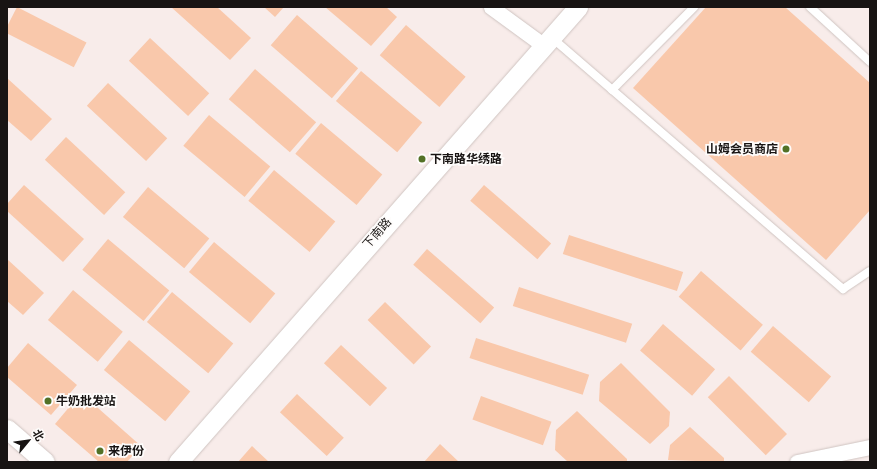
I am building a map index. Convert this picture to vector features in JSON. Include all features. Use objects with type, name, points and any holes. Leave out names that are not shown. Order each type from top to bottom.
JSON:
[{"type":"street","points":[[491,7],[546,41]]},
{"type":"street","name":"下南路","points":[[178,462],[546,41],[578,7]]},
{"type":"street","points":[[7,429],[45,462]]},
{"type":"street","points":[[797,462],[870,447]]},
{"type":"lane","points":[[612,90],[694,7]]},
{"type":"lane","points":[[810,7],[870,62]]},
{"type":"lane","points":[[546,41],[612,90],[843,289],[870,272]]},
{"type":"building","points":[[17,7],[86,42],[74,67],[7,33],[7,27]]},
{"type":"building","points":[[171,7],[217,7],[251,38],[230,60]]},
{"type":"building","points":[[264,7],[284,7],[275,17]]},
{"type":"building","points":[[325,7],[386,7],[397,17],[371,46]]},
{"type":"building","name":"山姆会员商店","points":[[706,7],[785,7],[870,83],[870,210],[826,260],[633,88]]},
{"type":"building","points":[[297,15],[358,68],[332,98],[271,45]]},
{"type":"building","points":[[406,25],[466,77],[439,107],[380,55]]},
{"type":"building","points":[[150,38],[209,93],[188,116],[129,61]]},
{"type":"building","points":[[255,69],[316,122],[290,152],[229,99]]},
{"type":"building","points":[[361,71],[422,122],[397,152],[336,101]]},
{"type":"building","points":[[7,78],[52,119],[31,141],[7,120]]},
{"type":"building","points":[[108,83],[167,138],[146,161],[87,106]]},
{"type":"building","points":[[209,115],[270,166],[245,197],[183,146]]},
{"type":"building","points":[[321,123],[382,174],[357,205],[295,154]]},
{"type":"building","points":[[66,137],[125,192],[104,215],[45,160]]},
{"type":"building","points":[[274,170],[335,221],[310,252],[248,201]]},
{"type":"building","points":[[24,185],[84,239],[63,262],[7,211],[7,204]]},
{"type":"building","points":[[484,185],[551,243],[537,259],[470,201]]},
{"type":"building","points":[[148,187],[209,238],[184,268],[123,217]]},
{"type":"building","points":[[569,235],[683,272],[677,291],[563,254]]},
{"type":"building","points":[[108,239],[169,290],[144,321],[82,270]]},
{"type":"building","points":[[214,242],[275,293],[250,323],[189,272]]},
{"type":"building","points":[[427,249],[494,307],[480,323],[413,265]]},
{"type":"building","points":[[7,259],[44,293],[23,315],[7,301]]},
{"type":"building","points":[[701,271],[763,325],[741,350],[679,297]]},
{"type":"building","points":[[519,287],[632,324],[626,343],[513,306]]},
{"type":"building","points":[[73,290],[123,332],[98,362],[48,320]]},
{"type":"building","points":[[172,292],[233,343],[208,373],[147,322]]},
{"type":"building","points":[[385,302],[431,346],[414,364],[368,320]]},
{"type":"building","points":[[663,324],[715,369],[692,396],[640,350]]},
{"type":"building","points":[[773,326],[831,377],[809,402],[751,352]]},
{"type":"building","points":[[476,338],[589,375],[583,395],[470,358]]},
{"type":"building","points":[[129,340],[190,391],[165,421],[104,370]]},
{"type":"building","points":[[28,343],[77,385],[51,415],[7,377],[7,368]]},
{"type":"building","points":[[341,345],[387,388],[370,406],[324,363]]},
{"type":"building","points":[[621,363],[670,412],[669,426],[650,444],[599,401],[600,382]]},
{"type":"building","points":[[729,376],[787,434],[766,455],[708,397]]},
{"type":"building","points":[[81,393],[141,446],[127,462],[99,462],[55,424]]},
{"type":"building","points":[[297,394],[344,438],[327,456],[280,412]]},
{"type":"building","points":[[481,396],[551,422],[543,445],[472,419]]},
{"type":"building","points":[[577,411],[627,459],[627,462],[568,462],[555,450],[556,430]]},
{"type":"building","points":[[690,427],[724,458],[724,462],[668,460],[670,445]]},
{"type":"building","points":[[440,444],[459,462],[424,462]]},
{"type":"building","points":[[252,446],[269,462],[238,462]]},
{"type":"place","name":"山姆会员商店","points":[[786,149]]},
{"type":"place","name":"下南路华绣路","points":[[422,159]]},
{"type":"place","name":"牛奶批发站","points":[[48,401]]},
{"type":"place","name":"来伊份","points":[[100,451]]}]
